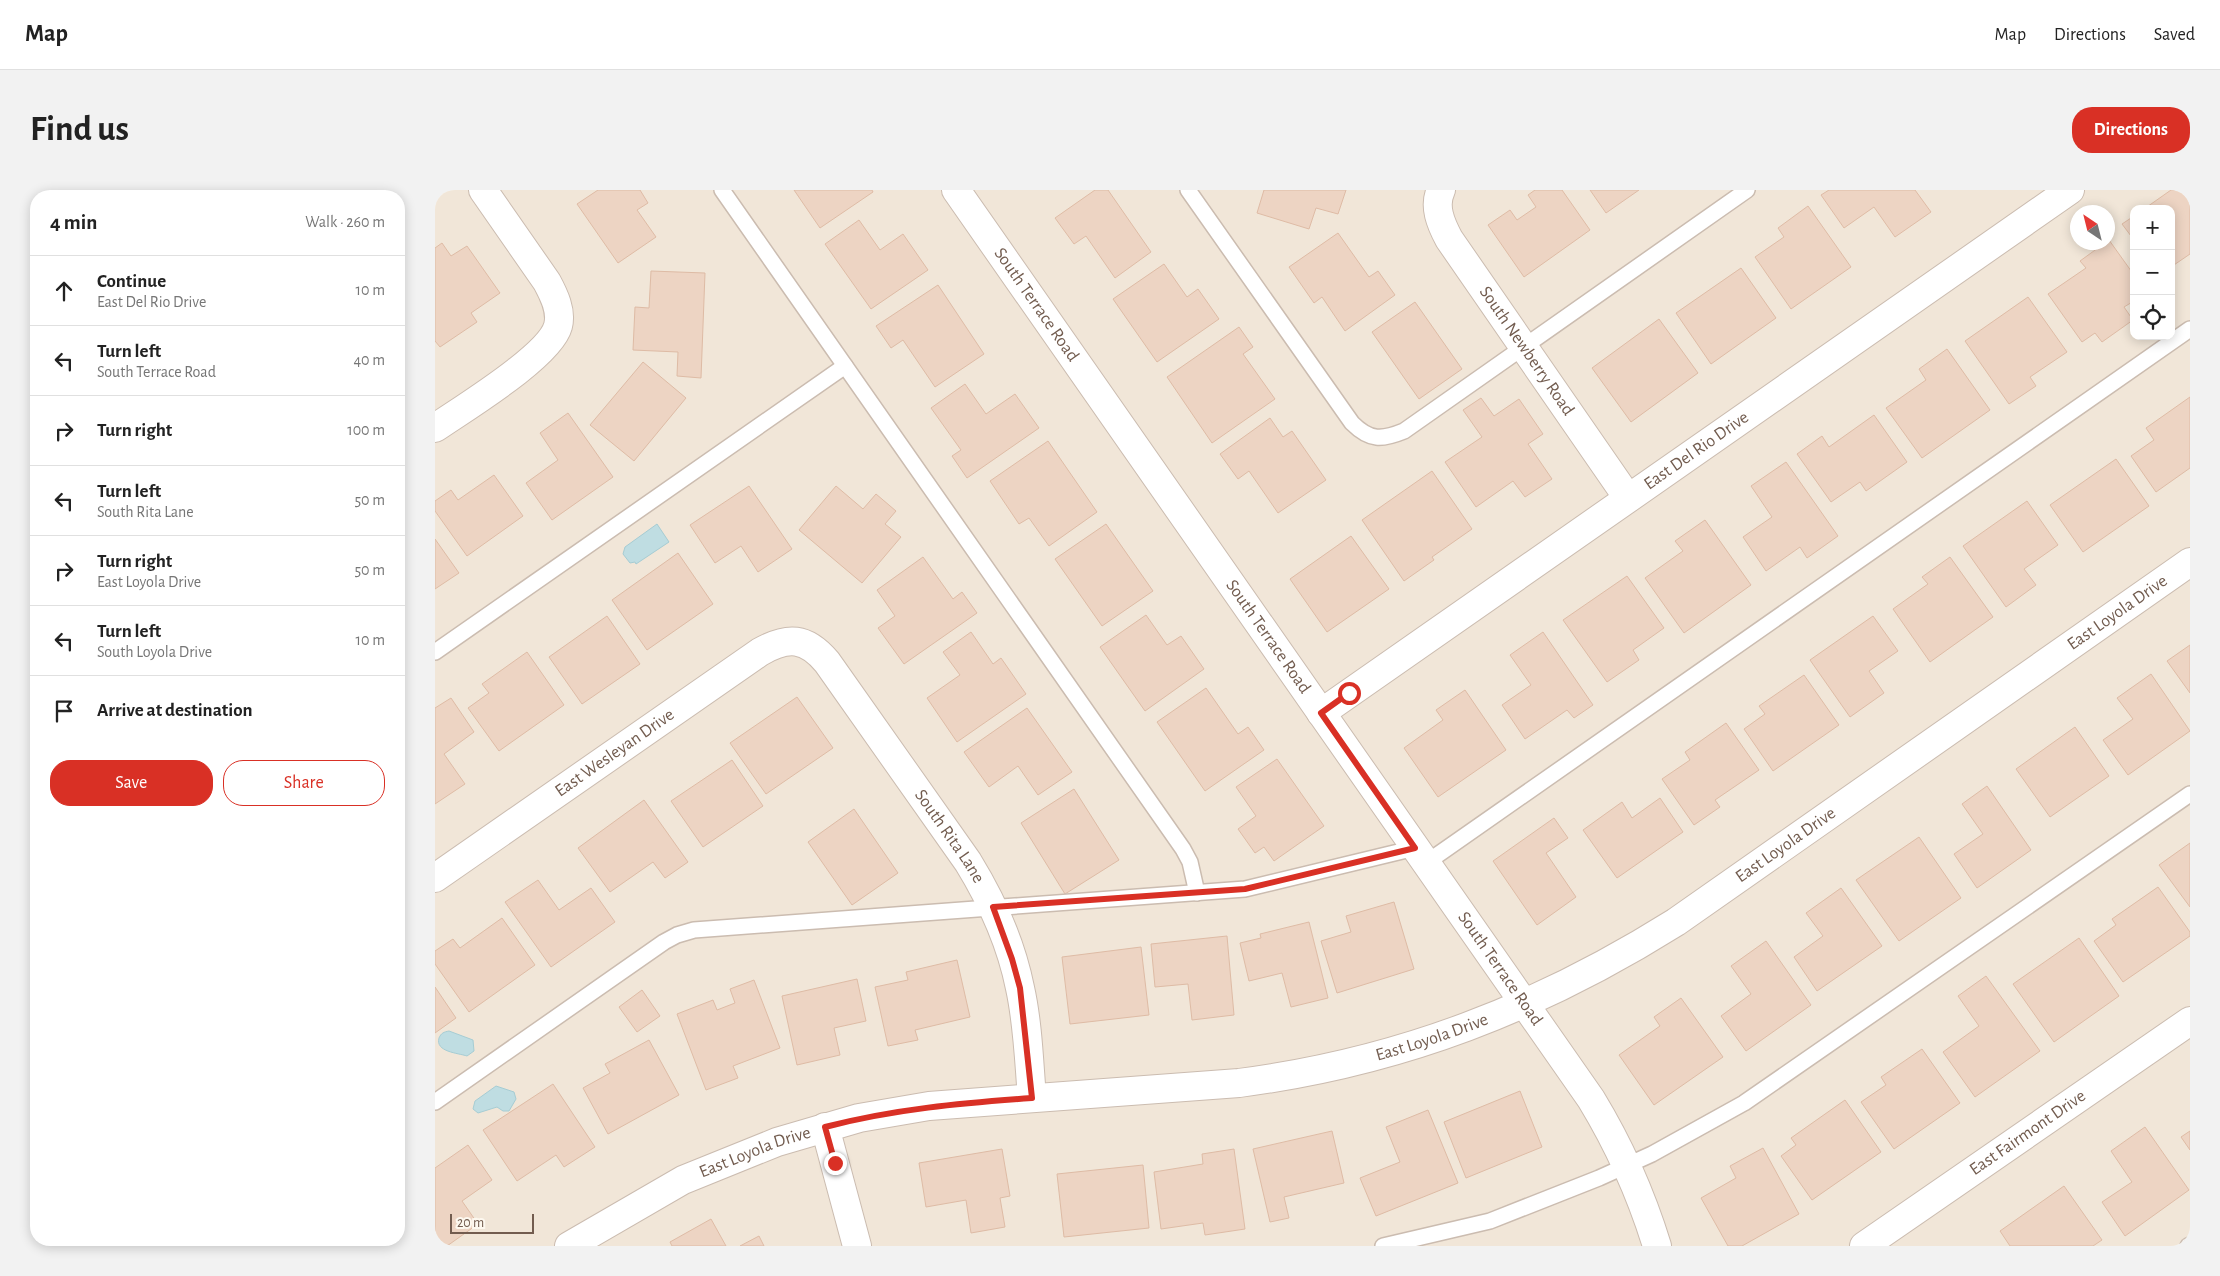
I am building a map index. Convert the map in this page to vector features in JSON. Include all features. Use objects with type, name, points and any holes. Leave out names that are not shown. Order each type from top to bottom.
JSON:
[{"type":"street","points":[[435,428],[532,360],[554,338],[559,324],[559,311],[554,294],[483,190]]},
{"type":"street","name":"South Terrace Road","points":[[956,190],[1591,1099],[1611,1133],[1646,1208],[1657,1246]]},
{"type":"street","name":"East Del Rio Drive","points":[[1321,713],[2070,190]]},
{"type":"street","name":"South Newberry Road","points":[[1440,194],[1438,211],[1442,227],[1449,239],[1628,498]]},
{"type":"street","name":"East Loyola Drive","points":[[569,1246],[683,1180],[777,1142],[859,1118],[929,1106],[1239,1083],[1308,1072],[1359,1061],[1416,1044],[1481,1022],[1525,1004],[1605,965],[1676,922],[2190,562]]},
{"type":"street","name":"East Wesleyan Drive","points":[[435,878],[760,652],[785,641],[798,641]]},
{"type":"street","name":"South Rita Lane","points":[[798,641],[819,653],[827,662],[968,862],[993,907],[1010,952],[1020,988],[1032,1098]]},
{"type":"street","name":"East Fairmont Drive","points":[[1865,1246],[2190,1021]]},
{"type":"street","points":[[825,1127],[857,1246]]},
{"type":"lane","points":[[722,190],[1183,849],[1189,862],[1197,893]]},
{"type":"lane","points":[[1188,190],[1352,423],[1361,432],[1375,438],[1389,437],[1404,431],[1747,190]]},
{"type":"lane","points":[[435,1102],[677,935],[711,928],[1197,893],[1264,886],[1420,855],[2190,329]]},
{"type":"lane","points":[[435,652],[845,366]]},
{"type":"lane","points":[[1383,1246],[1490,1221],[1627,1166],[1744,1103],[2190,794]]},
{"type":"shaded area","points":[[435,190],[2190,190],[2190,1246],[435,1246]]},
{"type":"water","points":[[657,524],[669,542],[636,564],[635,562],[630,563],[623,554],[625,547]]},
{"type":"water","points":[[449,1031],[473,1040],[474,1051],[467,1056],[453,1053],[440,1046],[439,1038],[443,1033]]},
{"type":"water","points":[[496,1086],[514,1092],[516,1099],[509,1111],[503,1111],[497,1107],[478,1113],[473,1109],[475,1101]]},
{"type":"building","points":[[598,190],[640,190],[648,203],[637,210],[656,237],[618,263],[577,204]]},
{"type":"building","points":[[794,190],[872,190],[873,192],[820,228]]},
{"type":"building","points":[[1095,190],[1108,190],[1151,252],[1115,278],[1086,236],[1074,244],[1055,218]]},
{"type":"building","points":[[1264,190],[1346,190],[1338,214],[1316,208],[1309,229],[1257,213]]},
{"type":"building","points":[[1535,190],[1562,190],[1590,230],[1524,277],[1488,225],[1510,210],[1517,220],[1536,207],[1528,195]]},
{"type":"building","points":[[1590,190],[1639,190],[1606,213]]},
{"type":"building","points":[[1829,190],[1915,190],[1931,212],[1895,237],[1874,207],[1844,228],[1821,195]]},
{"type":"building","points":[[2171,190],[2190,190],[2190,254],[2175,264],[2175,205],[2150,205]]},
{"type":"building","points":[[1808,206],[1851,267],[1791,309],[1755,257],[1784,237],[1778,228]]},
{"type":"building","points":[[2130,219],[2130,235],[2122,224]]},
{"type":"building","points":[[859,220],[880,250],[903,234],[928,270],[871,309],[825,244]]},
{"type":"building","points":[[1338,233],[1369,277],[1378,271],[1395,295],[1345,331],[1322,297],[1314,303],[1289,267]]},
{"type":"building","points":[[442,243],[451,256],[467,246],[500,293],[471,313],[477,322],[440,347],[435,341],[435,248]]},
{"type":"building","points":[[2115,248],[2130,269],[2130,303],[2124,307],[2130,316],[2130,322],[2102,342],[2095,333],[2082,342],[2048,294],[2086,268],[2080,261],[2095,250],[2115,250]]},
{"type":"building","points":[[1164,264],[1187,297],[1198,289],[1219,319],[1157,362],[1113,299]]},
{"type":"building","points":[[1741,268],[1776,318],[1711,364],[1676,313]]},
{"type":"building","points":[[651,271],[705,273],[701,378],[677,376],[678,352],[633,350],[635,307],[649,308]]},
{"type":"building","points":[[938,285],[984,354],[935,387],[903,340],[891,348],[876,326]]},
{"type":"building","points":[[2028,297],[2067,352],[2030,377],[2036,386],[2009,404],[1965,341]]},
{"type":"building","points":[[1415,302],[1462,369],[1419,399],[1372,332]]},
{"type":"building","points":[[1659,319],[1698,373],[1631,422],[1592,368]]},
{"type":"building","points":[[1239,327],[1253,347],[1243,354],[1275,399],[1212,443],[1167,377]]},
{"type":"building","points":[[1947,349],[1990,410],[1922,458],[1886,408],[1926,380],[1919,369]]},
{"type":"building","points":[[643,362],[686,398],[634,461],[590,425]]},
{"type":"building","points":[[965,384],[986,414],[1015,394],[1039,428],[967,478],[952,456],[961,450],[931,408]]},
{"type":"building","points":[[2190,397],[2190,468],[2156,492],[2131,456],[2154,440],[2146,428]]},
{"type":"building","points":[[1481,398],[1494,416],[1519,399],[1543,434],[1528,444],[1552,479],[1525,497],[1513,481],[1476,507],[1445,462],[1482,437],[1463,410]]},
{"type":"building","points":[[568,413],[613,477],[552,520],[526,483],[558,460],[540,433]]},
{"type":"building","points":[[1874,415],[1907,462],[1866,491],[1860,482],[1831,502],[1797,454],[1822,436],[1829,447]]},
{"type":"building","points":[[1270,418],[1283,437],[1292,431],[1326,480],[1278,513],[1249,471],[1238,479],[1220,454]]},
{"type":"building","points":[[1048,441],[1097,512],[1049,546],[1029,518],[1019,524],[990,481]]},
{"type":"building","points":[[2116,459],[2149,506],[2083,552],[2050,505]]},
{"type":"building","points":[[1786,462],[1838,536],[1807,558],[1800,547],[1766,571],[1743,537],[1772,517],[1751,486]]},
{"type":"building","points":[[1432,471],[1472,529],[1432,557],[1434,560],[1404,581],[1362,520]]},
{"type":"building","points":[[494,475],[523,516],[467,556],[435,511],[435,501],[451,490],[458,500]]},
{"type":"building","points":[[749,486],[792,549],[758,572],[741,546],[715,563],[690,525]]},
{"type":"building","points":[[836,486],[863,509],[876,494],[896,511],[885,524],[901,537],[862,583],[799,530]]},
{"type":"building","points":[[2027,501],[2058,545],[2024,569],[2036,585],[2006,607],[1963,546]]},
{"type":"building","points":[[1705,520],[1751,585],[1684,633],[1645,578],[1683,551],[1675,541]]},
{"type":"building","points":[[1106,524],[1153,591],[1102,626],[1055,559]]},
{"type":"building","points":[[1351,536],[1389,589],[1327,632],[1290,579]]},
{"type":"building","points":[[435,539],[459,573],[435,589]]},
{"type":"building","points":[[678,553],[713,604],[647,650],[612,600]]},
{"type":"building","points":[[923,557],[953,599],[962,592],[977,613],[904,664],[878,628],[895,616],[877,590]]},
{"type":"building","points":[[1950,557],[1993,617],[1930,662],[1893,609],[1928,584],[1922,577]]},
{"type":"building","points":[[1627,576],[1664,628],[1633,650],[1639,660],[1607,682],[1563,620]]},
{"type":"building","points":[[1146,615],[1167,645],[1181,636],[1204,669],[1145,711],[1100,647]]},
{"type":"building","points":[[607,616],[640,664],[582,704],[549,657]]},
{"type":"building","points":[[1873,616],[1898,651],[1869,671],[1884,693],[1850,717],[1810,660]]},
{"type":"building","points":[[971,632],[993,664],[1001,658],[1026,694],[957,742],[927,698],[960,675],[943,652]]},
{"type":"building","points":[[1543,632],[1593,705],[1574,718],[1567,710],[1525,739],[1502,705],[1531,685],[1510,655]]},
{"type":"building","points":[[2190,645],[2190,693],[2167,661]]},
{"type":"building","points":[[527,652],[564,705],[499,751],[468,708],[489,693],[482,684]]},
{"type":"building","points":[[2151,674],[2190,731],[2128,775],[2103,740],[2133,719],[2117,698]]},
{"type":"building","points":[[1804,675],[1839,725],[1773,771],[1744,729],[1765,714],[1759,706]]},
{"type":"building","points":[[1206,688],[1238,734],[1248,727],[1264,750],[1205,791],[1157,722]]},
{"type":"building","points":[[1465,690],[1506,750],[1438,797],[1404,748],[1443,720],[1436,710]]},
{"type":"building","points":[[797,697],[833,748],[766,794],[730,743]]},
{"type":"building","points":[[451,698],[474,732],[444,754],[465,784],[435,804],[435,708]]},
{"type":"building","points":[[1027,708],[1072,772],[1038,795],[1018,766],[989,787],[964,752]]},
{"type":"building","points":[[1726,723],[1759,770],[1715,800],[1720,807],[1694,825],[1662,779],[1690,760],[1685,752]]},
{"type":"building","points":[[2075,727],[2109,776],[2050,817],[2016,769]]},
{"type":"building","points":[[1277,759],[1324,826],[1274,861],[1264,847],[1255,853],[1238,829],[1256,816],[1236,787]]},
{"type":"building","points":[[732,760],[763,806],[703,847],[671,801]]},
{"type":"building","points":[[1987,786],[2031,850],[1977,888],[1954,854],[1983,834],[1962,804]]},
{"type":"building","points":[[1074,789],[1119,860],[1065,894],[1021,823]]},
{"type":"building","points":[[1660,798],[1683,832],[1617,878],[1583,830],[1622,802],[1632,818]]},
{"type":"building","points":[[644,800],[688,862],[665,878],[653,862],[610,892],[578,848]]},
{"type":"building","points":[[854,809],[898,873],[852,905],[808,842]]},
{"type":"building","points":[[1554,818],[1568,838],[1546,853],[1576,897],[1537,925],[1493,861]]},
{"type":"building","points":[[1919,837],[1961,898],[1899,941],[1856,880]]},
{"type":"building","points":[[2190,843],[2190,907],[2159,865]]},
{"type":"building","points":[[538,880],[559,910],[591,888],[615,922],[551,967],[505,902]]},
{"type":"building","points":[[2158,887],[2190,932],[2190,936],[2123,982],[2094,941],[2116,925],[2112,919]]},
{"type":"building","points":[[1841,888],[1882,946],[1817,991],[1794,957],[1823,936],[1806,913]]},
{"type":"building","points":[[1394,902],[1414,969],[1337,993],[1321,941],[1351,932],[1346,916]]},
{"type":"building","points":[[502,918],[535,965],[469,1012],[435,964],[435,951],[453,939],[460,948]]},
{"type":"building","points":[[1309,922],[1328,998],[1291,1007],[1282,973],[1249,981],[1240,943],[1261,938],[1260,934]]},
{"type":"building","points":[[1227,936],[1234,1015],[1192,1020],[1188,984],[1155,987],[1151,944]]},
{"type":"building","points":[[2079,938],[2119,996],[2054,1042],[2013,984]]},
{"type":"building","points":[[1766,941],[1811,1005],[1746,1051],[1721,1016],[1751,994],[1731,966]]},
{"type":"building","points":[[1141,947],[1149,1015],[1070,1024],[1062,957]]},
{"type":"building","points":[[957,960],[970,1017],[915,1030],[918,1040],[888,1046],[875,987],[908,980],[906,972]]},
{"type":"building","points":[[1986,976],[2040,1051],[1975,1097],[1943,1052],[1979,1026],[1958,996]]},
{"type":"building","points":[[857,979],[866,1021],[834,1028],[840,1055],[797,1065],[782,996]]},
{"type":"building","points":[[754,980],[780,1048],[733,1066],[738,1078],[706,1090],[677,1014],[713,1000],[717,1010],[735,1003],[730,989]]},
{"type":"building","points":[[435,987],[456,1018],[435,1033]]},
{"type":"building","points":[[642,990],[660,1016],[637,1032],[619,1007]]},
{"type":"building","points":[[1681,998],[1723,1057],[1654,1105],[1619,1055],[1660,1026],[1654,1017]]},
{"type":"building","points":[[649,1040],[679,1095],[608,1134],[583,1088],[610,1073],[605,1064]]},
{"type":"building","points":[[1922,1049],[1960,1103],[1894,1149],[1861,1102],[1886,1085],[1881,1077]]},
{"type":"building","points":[[553,1084],[595,1147],[564,1167],[556,1155],[517,1181],[483,1130]]},
{"type":"building","points":[[1520,1091],[1542,1147],[1466,1178],[1444,1122]]},
{"type":"building","points":[[1845,1100],[1881,1152],[1812,1200],[1781,1156],[1796,1145],[1791,1138]]},
{"type":"building","points":[[1428,1110],[1458,1183],[1376,1216],[1360,1178],[1400,1162],[1386,1127]]},
{"type":"building","points":[[2145,1127],[2189,1190],[2125,1236],[2102,1202],[2132,1182],[2111,1151]]},
{"type":"building","points":[[1332,1131],[1344,1183],[1284,1197],[1289,1218],[1270,1222],[1253,1149]]},
{"type":"building","points":[[2190,1131],[2190,1150],[2181,1137]]},
{"type":"building","points":[[468,1145],[492,1180],[462,1201],[478,1224],[447,1246],[443,1246],[435,1235],[435,1168]]},
{"type":"building","points":[[1763,1148],[1799,1214],[1742,1246],[1728,1246],[1701,1198],[1736,1178],[1730,1166]]},
{"type":"building","points":[[1002,1149],[1010,1196],[1000,1198],[1005,1227],[971,1233],[966,1200],[926,1207],[919,1163]]},
{"type":"building","points":[[1234,1149],[1245,1229],[1205,1235],[1203,1223],[1161,1229],[1154,1172],[1203,1164],[1202,1154]]},
{"type":"building","points":[[1143,1165],[1149,1228],[1064,1237],[1057,1174]]},
{"type":"building","points":[[2064,1186],[2102,1240],[2093,1246],[2010,1246],[2000,1231]]},
{"type":"building","points":[[711,1219],[726,1246],[672,1246],[670,1242]]},
{"type":"building","points":[[759,1236],[764,1246],[740,1246]]},
{"type":"route","points":[[835,1163],[825,1127],[859,1118],[929,1106],[1032,1098],[1025,1018],[1020,988],[1012,959],[993,907],[1245,889],[1264,886],[1415,848],[1321,713],[1349,693]]}]
